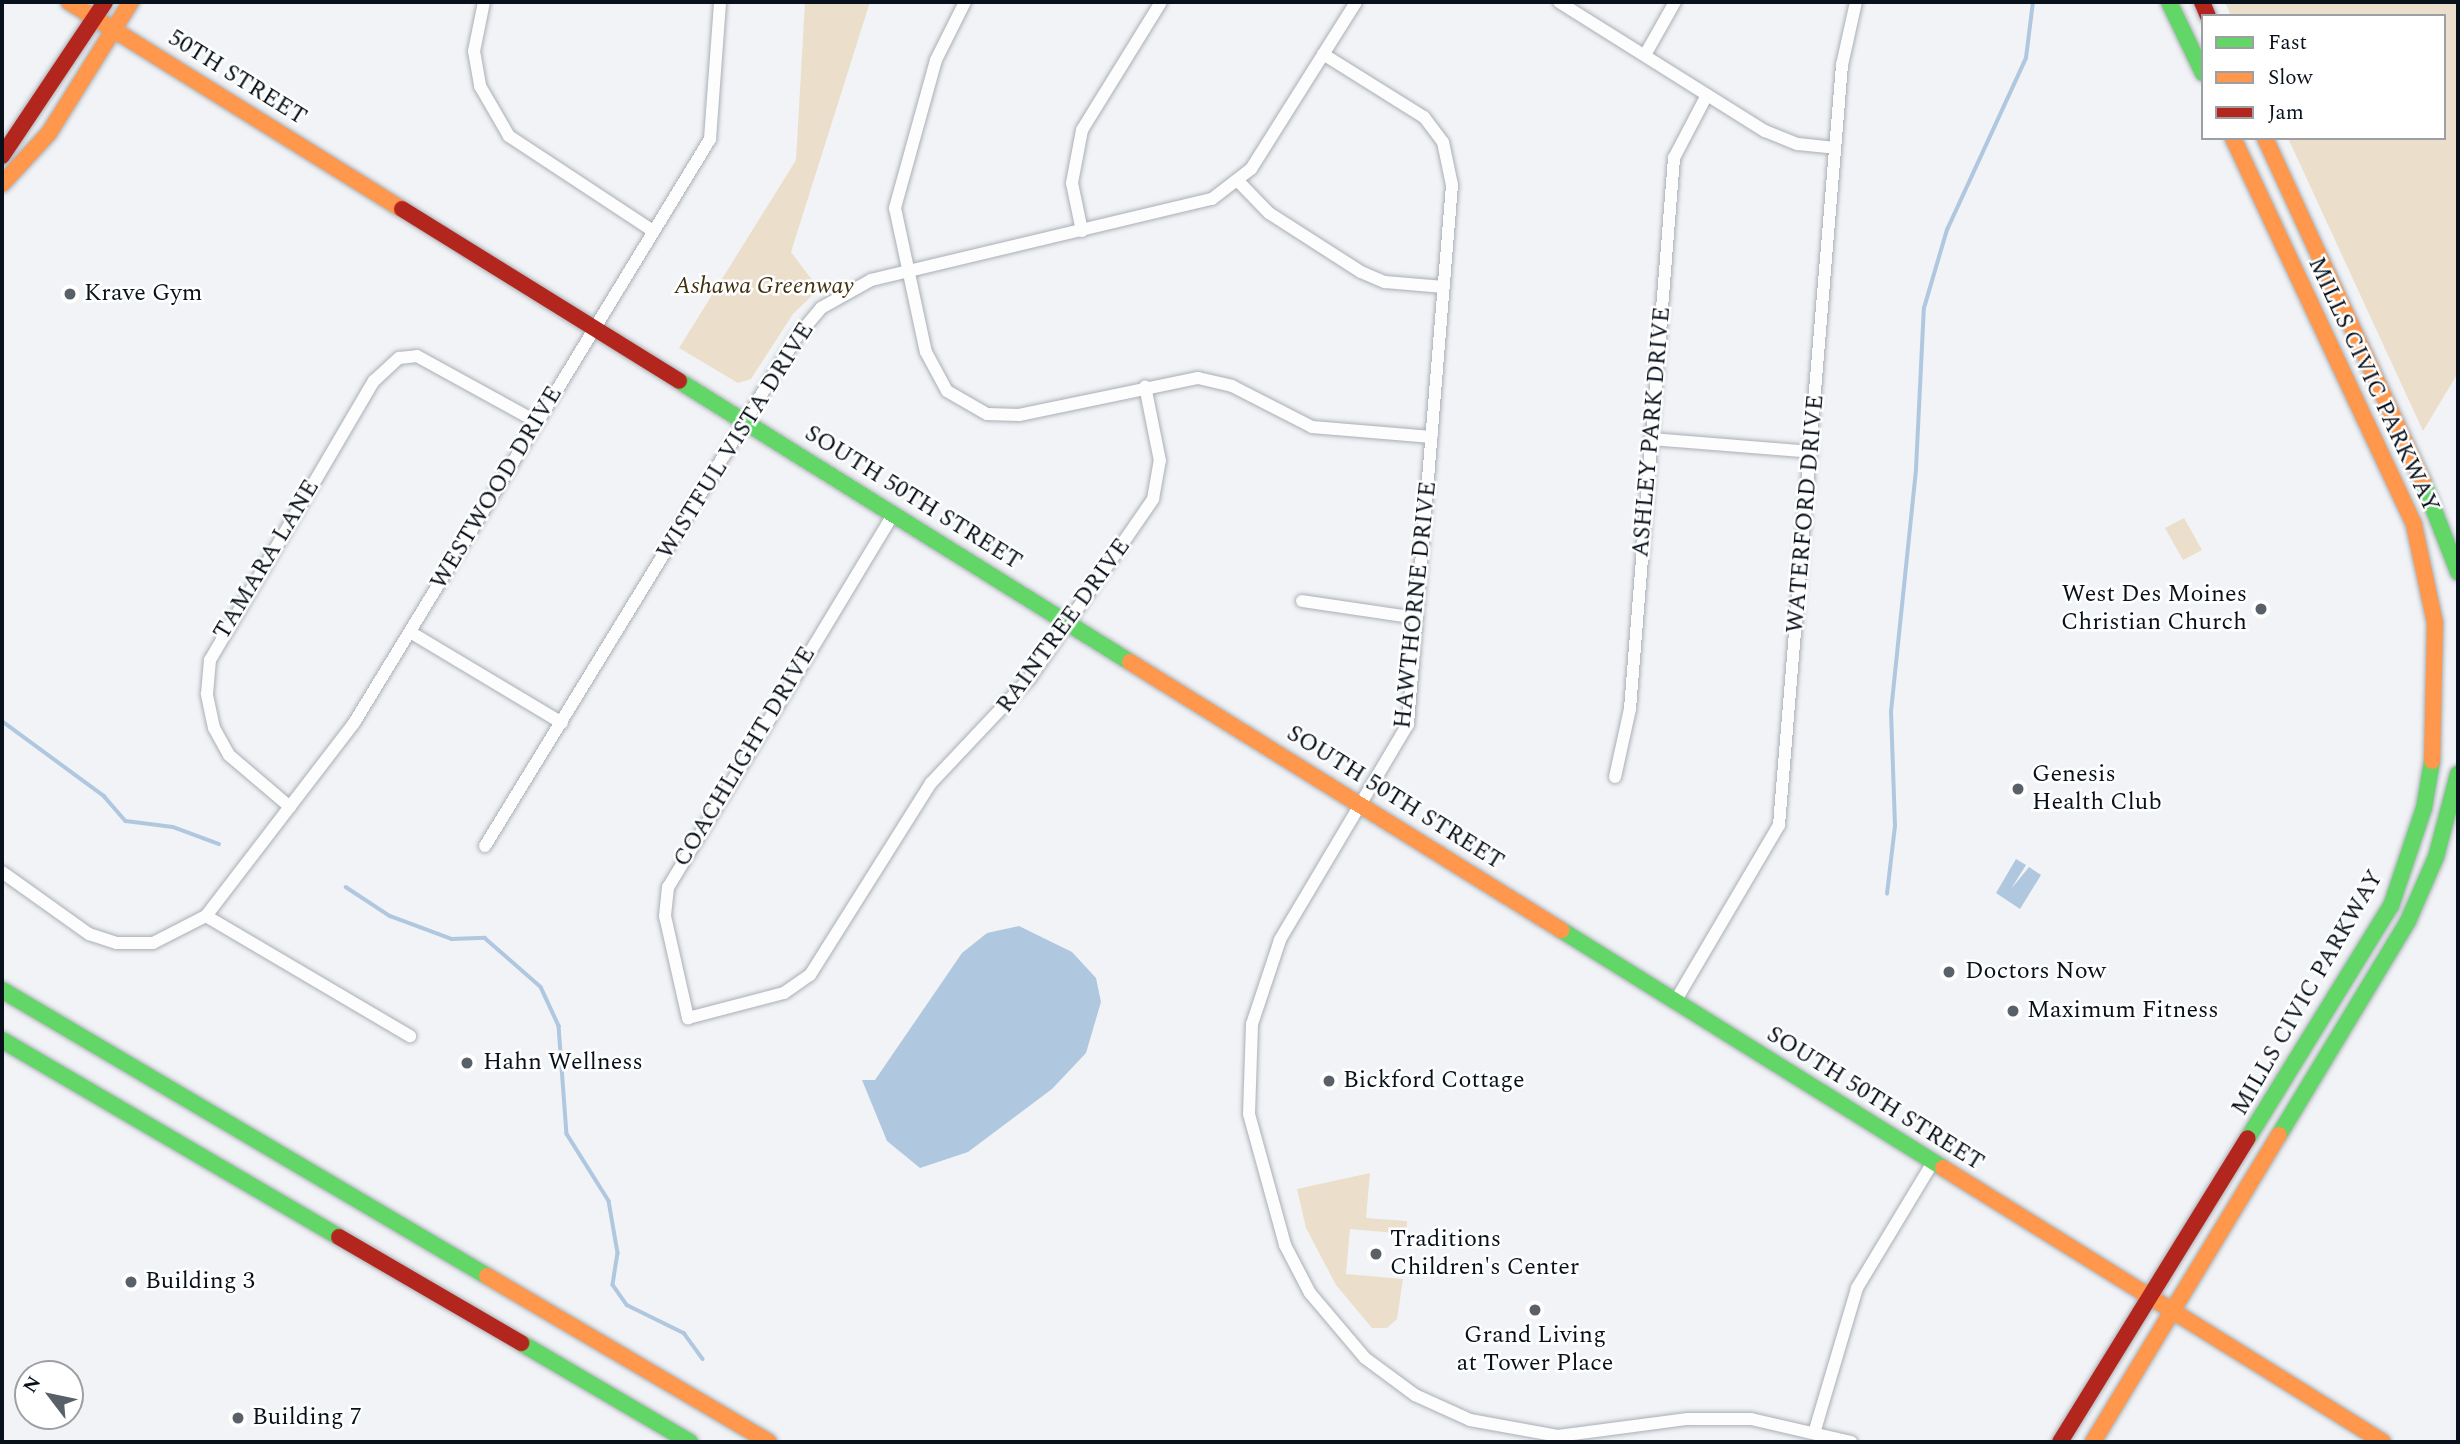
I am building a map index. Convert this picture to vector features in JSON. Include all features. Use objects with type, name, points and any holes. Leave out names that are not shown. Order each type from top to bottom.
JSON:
[{"type":"main road","name":"50TH STREET","points":[[69,2],[380,194]]},
{"type":"main road","points":[[2,156],[106,2]]},
{"type":"main road","points":[[2,184],[49,133],[131,2]]},
{"type":"main road","points":[[2169,2],[2201,69]]},
{"type":"main road","name":"MILLS CIVIC PARKWAY","points":[[2060,1442],[2391,906],[2407,869],[2424,808],[2439,697],[2426,570],[2414,524],[2234,140]]},
{"type":"main road","name":"MILLS CIVIC PARKWAY","points":[[2266,140],[2457,564]]},
{"type":"main road","name":"SOUTH 50TH STREET","points":[[380,194],[2383,1442]]},
{"type":"main road","points":[[2426,570],[2457,564]]},
{"type":"main road","name":"MILLS CIVIC PARKWAY","points":[[2093,1442],[2408,921],[2435,857],[2458,774]]},
{"type":"main road","points":[[2,990],[767,1440]]},
{"type":"main road","points":[[2,1040],[690,1442]]},
{"type":"street","points":[[484,2],[476,63],[492,113],[509,136],[653,231]]},
{"type":"street","name":"WESTWOOD DRIVE","points":[[2,872],[101,939],[153,943],[183,932],[206,916],[354,723],[709,139],[720,2]]},
{"type":"street","points":[[965,2],[936,60],[896,194],[908,272],[931,366],[947,391],[972,409],[1019,415],[1145,386],[1216,381],[1298,423],[1432,437]]},
{"type":"street","points":[[1082,231],[1072,183],[1076,147],[1161,2]]},
{"type":"street","name":"WISTFUL VISTA DRIVE","points":[[485,846],[746,421],[821,308],[853,287],[1190,206],[1238,181],[1356,2]]},
{"type":"street","points":[[1559,2],[1781,139],[1835,148]]},
{"type":"street","points":[[1645,55],[1675,2]]},
{"type":"street","name":"WATERFORD DRIVE","points":[[1676,1000],[1779,825],[1835,148],[1856,2]]},
{"type":"street","name":"HAWTHORNE DRIVE","points":[[1323,54],[1424,117],[1443,142],[1452,173],[1408,724],[1363,805],[1280,940],[1259,996],[1247,1076],[1259,1166],[1296,1270],[1332,1324],[1385,1375],[1443,1409],[1498,1428],[1558,1436],[1721,1418],[1815,1430],[1851,1442]]},
{"type":"street","name":"ASHLEY PARK DRIVE","points":[[1615,777],[1630,709],[1674,158],[1707,95]]},
{"type":"street","points":[[1238,181],[1269,213],[1361,272],[1385,282],[1444,288]]},
{"type":"street","name":"TAMARA LANE","points":[[290,807],[229,755],[214,728],[207,694],[210,660],[374,381],[384,368],[409,357],[434,361],[537,422]]},
{"type":"street","name":"RAINTREE DRIVE","points":[[688,1018],[784,993],[810,975],[931,783],[1013,702],[1066,620],[1153,499],[1160,461],[1145,386]]},
{"type":"street","points":[[1651,439],[1811,452]]},
{"type":"street","name":"COACHLIGHT DRIVE","points":[[688,1018],[665,916],[671,880],[894,513]]},
{"type":"street","points":[[1302,601],[1417,618]]},
{"type":"street","points":[[410,632],[562,723]]},
{"type":"street","points":[[206,916],[410,1035]]},
{"type":"street","points":[[1815,1430],[1857,1288],[1933,1162]]},
{"type":"green space","name":"Ashawa Greenway","points":[[805,2],[870,2],[791,252],[819,289],[793,314],[751,379],[738,383],[679,348],[796,160]]},
{"type":"green space","points":[[2225,2],[2458,2],[2458,373],[2423,431],[2289,140],[2446,140],[2446,14],[2230,14]]},
{"type":"green space","points":[[2184,518],[2202,550],[2183,560],[2165,528]]},
{"type":"green space","points":[[1370,1173],[1366,1218],[1407,1221],[1407,1234],[1350,1229],[1346,1274],[1403,1279],[1397,1319],[1387,1328],[1372,1328],[1336,1285],[1306,1228],[1297,1189]]},
{"type":"water","points":[[2016,859],[2026,865],[2011,889],[2029,867],[2041,875],[2020,909],[1996,893]]},
{"type":"water","points":[[1019,926],[1072,952],[1096,978],[1101,1002],[1086,1053],[1052,1089],[968,1152],[920,1168],[887,1141],[862,1080],[875,1080],[962,953],[987,933]]},
{"type":"waterway","points":[[1887,894],[1895,826],[1891,712],[1916,469],[1924,308],[1947,230],[2026,58],[2033,2]]},
{"type":"waterway","points":[[2,721],[104,796],[126,821],[173,827],[219,844]]},
{"type":"waterway","points":[[346,887],[390,916],[452,939],[485,938],[541,987],[559,1026],[567,1134],[609,1201],[618,1253],[613,1285],[627,1305],[684,1333],[703,1359]]},
{"type":"traffic: fast","points":[[2169,2],[2201,69]]},
{"type":"traffic: fast","points":[[679,381],[1130,662]]},
{"type":"traffic: fast","points":[[2423,482],[2458,572]]},
{"type":"traffic: fast","points":[[2248,1138],[2391,906],[2424,808],[2432,761]]},
{"type":"traffic: fast","points":[[2279,1135],[2408,921],[2436,857],[2458,774]]},
{"type":"traffic: fast","points":[[1561,930],[1943,1168]]},
{"type":"traffic: fast","points":[[2,990],[487,1276]]},
{"type":"traffic: fast","points":[[2,1040],[339,1237]]},
{"type":"traffic: fast","points":[[521,1343],[690,1442]]},
{"type":"traffic: slow","points":[[69,2],[402,209]]},
{"type":"traffic: slow","points":[[2,184],[49,133],[131,2]]},
{"type":"traffic: slow","points":[[2234,140],[2414,525],[2435,623],[2432,761]]},
{"type":"traffic: slow","points":[[2266,140],[2423,482]]},
{"type":"traffic: slow","points":[[1130,662],[1561,930]]},
{"type":"traffic: slow","points":[[2093,1442],[2279,1135]]},
{"type":"traffic: slow","points":[[1943,1168],[2383,1442]]},
{"type":"traffic: slow","points":[[487,1276],[769,1442]]},
{"type":"traffic: jam","points":[[2,156],[105,2]]},
{"type":"traffic: jam","points":[[2202,2],[2207,14]]},
{"type":"traffic: jam","points":[[402,209],[679,381]]},
{"type":"traffic: jam","points":[[2060,1442],[2248,1138]]},
{"type":"traffic: jam","points":[[339,1237],[521,1343]]},
{"type":"place","name":"Krave Gym","points":[[70,294]]},
{"type":"place","name":"West Des Moines Christian Church","points":[[2261,609]]},
{"type":"place","name":"Genesis Health Club","points":[[2018,789]]},
{"type":"place","name":"Doctors Now","points":[[1949,972]]},
{"type":"place","name":"Maximum Fitness","points":[[2013,1011]]},
{"type":"place","name":"Hahn Wellness","points":[[467,1063]]},
{"type":"place","name":"Bickford Cottage","points":[[1329,1081]]},
{"type":"place","name":"Traditions Children's Center","points":[[1376,1254]]},
{"type":"place","name":"Building 3","points":[[131,1282]]},
{"type":"place","name":"Grand Living at Tower Place","points":[[1535,1310]]},
{"type":"place","name":"Building 7","points":[[238,1418]]}]
